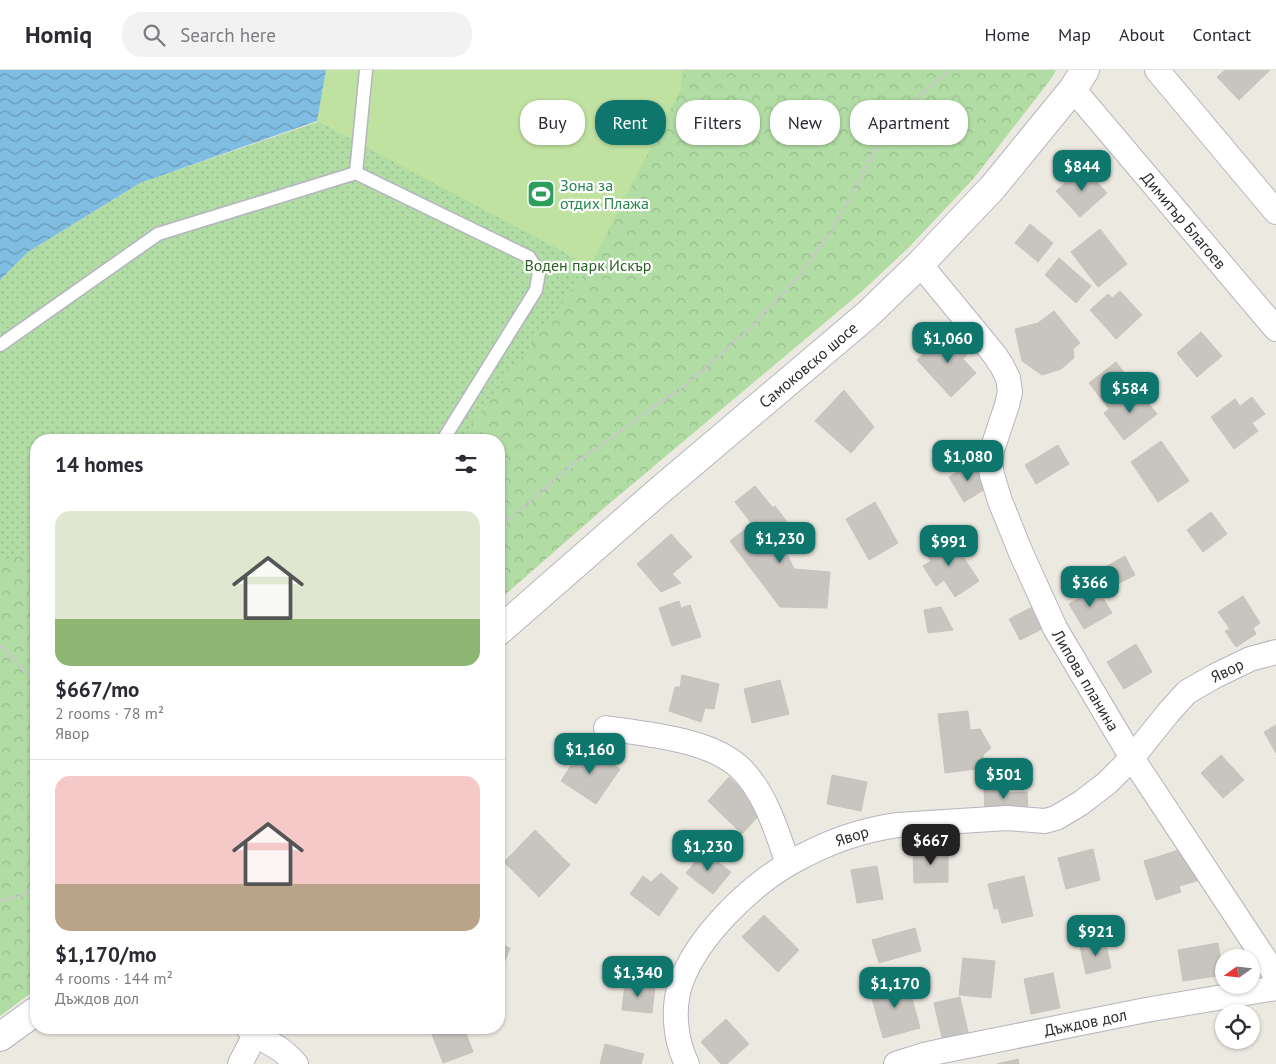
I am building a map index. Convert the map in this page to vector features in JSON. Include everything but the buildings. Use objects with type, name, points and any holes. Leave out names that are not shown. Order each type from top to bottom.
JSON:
[{"type":"main road","name":"Самоковско шосе","points":[[505,626],[867,315],[920,264],[993,187],[1079,80]]},
{"type":"main road","points":[[0,1038],[30,1016]]},
{"type":"street","points":[[1156,70],[1276,212]]},
{"type":"street","name":"Димитър Благоев","points":[[1079,80],[1276,329]]},
{"type":"street","name":"Липова планина","points":[[920,264],[994,354],[1008,378],[1010,392],[992,450],[990,462],[992,475],[1000,501],[1055,628],[1132,758],[1276,976]]},
{"type":"street","name":"Явор","points":[[687,1064],[679,1045],[676,1028],[681,984],[687,968],[697,951],[718,924],[750,891],[788,864],[809,852],[847,837],[882,827],[1007,818],[1050,820],[1081,804],[1107,783],[1132,758],[1187,692],[1215,676],[1250,660],[1276,652]]},
{"type":"street","points":[[606,728],[676,739],[694,744],[710,750],[737,765],[756,788],[765,805],[788,864]]},
{"type":"street","name":"Дъждов дол","points":[[896,1064],[924,1055],[945,1057],[1146,1010],[1276,988]]},
{"type":"street","points":[[240,1064],[251,1034]]},
{"type":"street","points":[[257,1034],[286,1053],[296,1064]]},
{"type":"lane","points":[[356,172],[366,70]]},
{"type":"lane","points":[[0,345],[158,234],[356,172],[529,257],[540,272],[536,290],[447,434]]},
{"type":"path","points":[[505,524],[563,472],[687,384],[748,330],[796,280],[832,230],[871,158],[898,114],[950,70]]},
{"type":"path","points":[[0,646],[30,676]]},
{"type":"path","points":[[0,901],[20,896],[30,889]]},
{"type":"green space","name":"Воден парк Искър","points":[[326,70],[1056,70],[973,179],[909,247],[861,292],[605,507],[505,595],[505,434],[30,434],[30,994],[0,1016],[0,280],[28,252],[140,183],[317,122]]},
{"type":"green space","name":"Зона за отдих Плажа","points":[[326,70],[683,70],[680,91],[666,118],[666,100],[595,100],[595,145],[652,145],[590,266],[317,121]]},
{"type":"green space","points":[[683,70],[1056,70],[973,179],[909,247],[861,292],[605,507],[505,595],[505,434],[464,434],[590,266],[652,145],[666,145],[666,118],[680,91]]},
{"type":"green space","points":[[30,552],[30,994],[0,1016],[0,561]]},
{"type":"water","points":[[0,70],[326,70],[317,121],[140,183],[28,252],[0,280]]},
{"type":"place","name":"Зона за отдих Плажа","points":[[541,194]]}]
